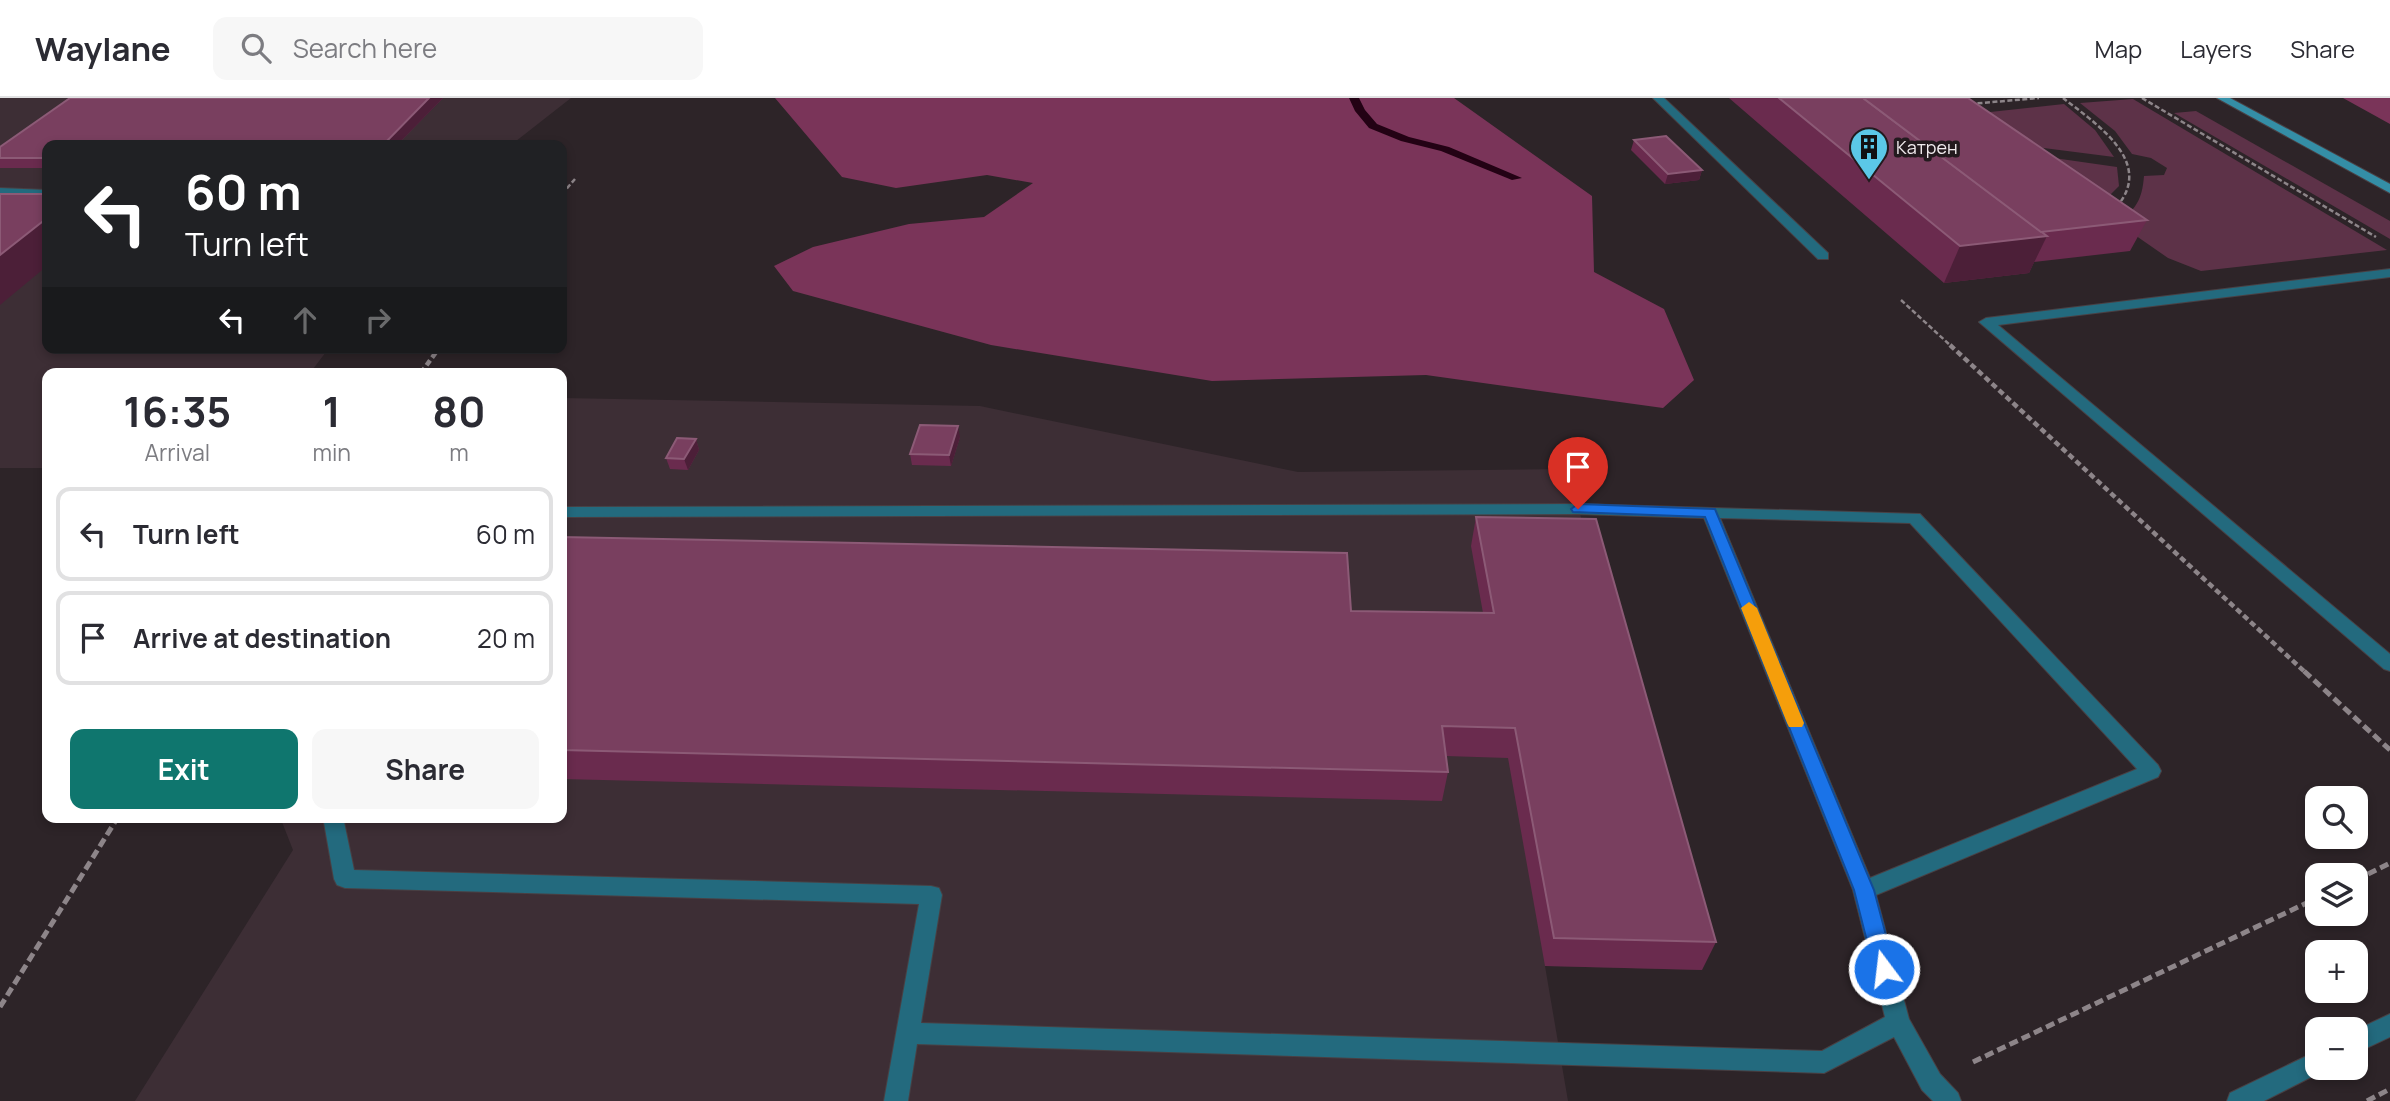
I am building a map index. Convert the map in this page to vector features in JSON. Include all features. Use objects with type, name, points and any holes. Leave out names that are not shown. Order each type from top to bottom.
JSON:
[{"type":"main road","points":[[2222,98],[2390,189]]},
{"type":"street","points":[[1658,98],[1823,256]]},
{"type":"street","points":[[0,192],[42,194]]},
{"type":"street","points":[[2390,273],[1986,321],[2390,664]]},
{"type":"street","points":[[567,512],[1578,509],[1914,519],[2151,771],[1864,890]]},
{"type":"street","points":[[1710,513],[1864,890],[1898,1022],[1931,1082],[1949,1101]]},
{"type":"street","points":[[334,823],[345,879],[931,895],[896,1101]]},
{"type":"street","points":[[908,1033],[1824,1062],[1898,1022]]},
{"type":"street","points":[[2368,1036],[2390,1025]]},
{"type":"street","points":[[2239,1101],[2305,1068]]},
{"type":"path","points":[[1960,105],[2039,98]]},
{"type":"path","points":[[2063,98],[2104,130],[2130,164],[2130,188],[2114,212]]},
{"type":"path","points":[[2142,98],[2378,239]]},
{"type":"path","points":[[567,188],[575,179]]},
{"type":"path","points":[[1901,300],[2390,750]]},
{"type":"path","points":[[0,1007],[114,823]]},
{"type":"path","points":[[2368,874],[2390,863]]},
{"type":"path","points":[[1931,1082],[2305,904]]},
{"type":"path","points":[[2367,1101],[2390,1089]]},
{"type":"shaded area","points":[[0,98],[571,98],[517,140],[42,140],[42,354],[324,354],[314,368],[42,368],[42,468],[0,468]]},
{"type":"shaded area","points":[[775,98],[1454,98],[1592,196],[1594,272],[1664,309],[1694,380],[1663,408],[1426,375],[1212,381],[991,345],[793,291],[774,266],[813,247],[909,224],[984,217],[1033,183],[987,175],[896,188],[842,177]]},
{"type":"shaded area","points":[[2343,98],[2390,98],[2390,124]]},
{"type":"shaded area","points":[[2133,99],[2387,250],[2201,271],[2168,258],[2119,224],[2137,203],[2144,176],[2164,175],[2167,168],[2151,158],[2132,154],[2115,131],[2080,103]]},
{"type":"shaded area","points":[[2064,104],[2095,130],[2114,157],[2029,146],[1981,113]]},
{"type":"shaded area","points":[[2196,111],[2390,221],[2390,239],[2174,113]]},
{"type":"shaded area","points":[[2040,156],[2117,167],[2119,186],[2104,201]]},
{"type":"shaded area","points":[[567,398],[980,406],[1298,472],[1568,469],[1702,970],[1545,966],[1568,1101],[135,1101],[293,850],[282,823],[567,823]]},
{"type":"building","points":[[70,98],[429,98],[388,140],[42,140],[42,158],[0,158],[0,147]]},
{"type":"building","points":[[1779,98],[1863,98],[2047,236],[1960,246]]},
{"type":"building","points":[[1863,98],[1968,98],[2147,220],[2041,232]]},
{"type":"building","points":[[1666,136],[1702,170],[1668,174],[1634,140]]},
{"type":"building","points":[[0,194],[42,194],[42,222],[0,255]]},
{"type":"building","points":[[920,425],[958,426],[949,455],[910,454]]},
{"type":"building","points":[[677,438],[696,439],[684,459],[666,458]]},
{"type":"building","points":[[1476,517],[1596,519],[1716,942],[1554,938],[1515,728],[1442,726],[1448,772],[567,750],[567,537],[1347,553],[1351,611],[1494,613]]},
{"type":"waterway","points":[[1354,98],[1360,111],[1373,126],[1405,139],[1445,149],[1516,178]]},
{"type":"slow traffic","points":[[1749,608],[1796,723]]},
{"type":"place","name":"Катрен","points":[[1869,181]]},
{"type":"route","points":[[1578,509],[1710,513],[1864,890],[1884,969]]}]
